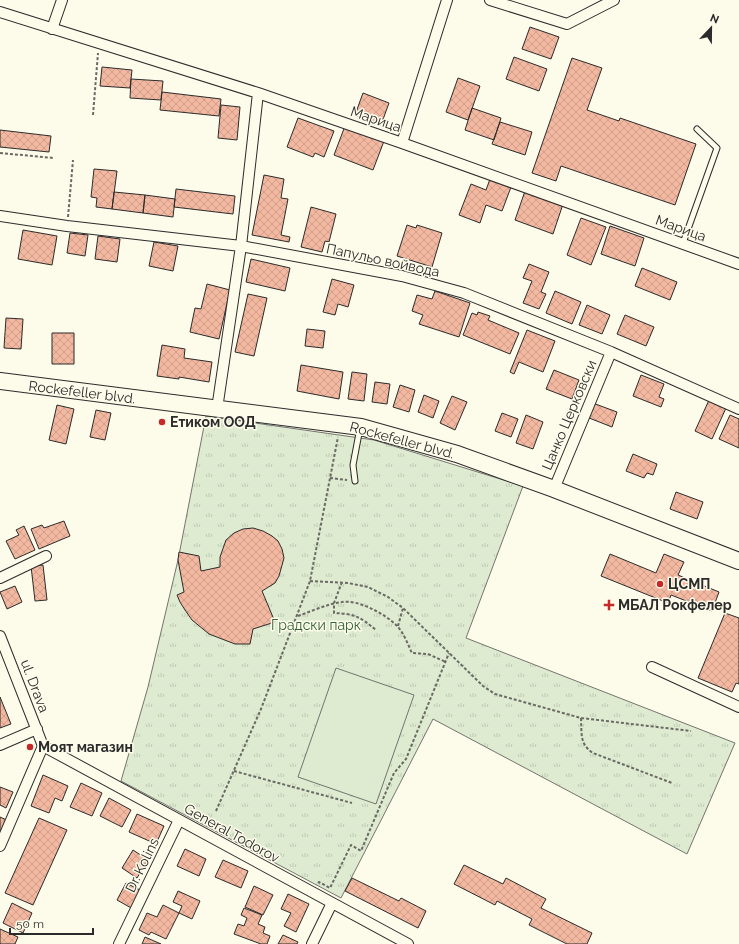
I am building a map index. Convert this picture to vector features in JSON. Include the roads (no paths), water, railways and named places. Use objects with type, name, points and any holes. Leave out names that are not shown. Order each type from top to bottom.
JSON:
[{"type":"main road","name":"Rockefeller blvd.","points":[[0,381],[360,427],[457,454],[554,489],[739,561]]},
{"type":"street","points":[[52,28],[62,0]]},
{"type":"street","points":[[402,143],[447,0]]},
{"type":"street","points":[[490,0],[567,24],[614,0]]},
{"type":"street","name":"Марица","points":[[0,12],[258,93],[739,264]]},
{"type":"street","points":[[217,409],[241,246],[258,93]]},
{"type":"street","name":"Папульо войвода","points":[[0,216],[67,226],[241,246],[402,276],[464,294],[611,352],[739,409]]},
{"type":"street","name":"Цанко Церковски","points":[[554,489],[611,352]]},
{"type":"street","points":[[0,578],[46,556]]},
{"type":"street","name":"ul. Drava","points":[[0,636],[43,746]]},
{"type":"street","points":[[652,667],[739,707]]},
{"type":"street","points":[[0,745],[36,729]]},
{"type":"street","points":[[0,846],[43,746]]},
{"type":"street","name":"General Todorov","points":[[43,746],[408,944]]},
{"type":"street","name":"Dr. Kolins","points":[[119,944],[179,820]]},
{"type":"street","points":[[312,944],[332,903]]},
{"type":"lane","points":[[683,243],[717,148],[697,129]]},
{"type":"lane","points":[[355,481],[353,465],[360,427]]},
{"type":"place","name":"Етиком ООД","points":[[162,422]]},
{"type":"place","name":"ЦСМП","points":[[660,584]]},
{"type":"place","name":"МБАЛ Рокфелер","points":[[609,605]]},
{"type":"place","name":"Моят магазин","points":[[30,747]]},
{"type":"park label","name":"Градски парк","points":[[316,625]]}]
